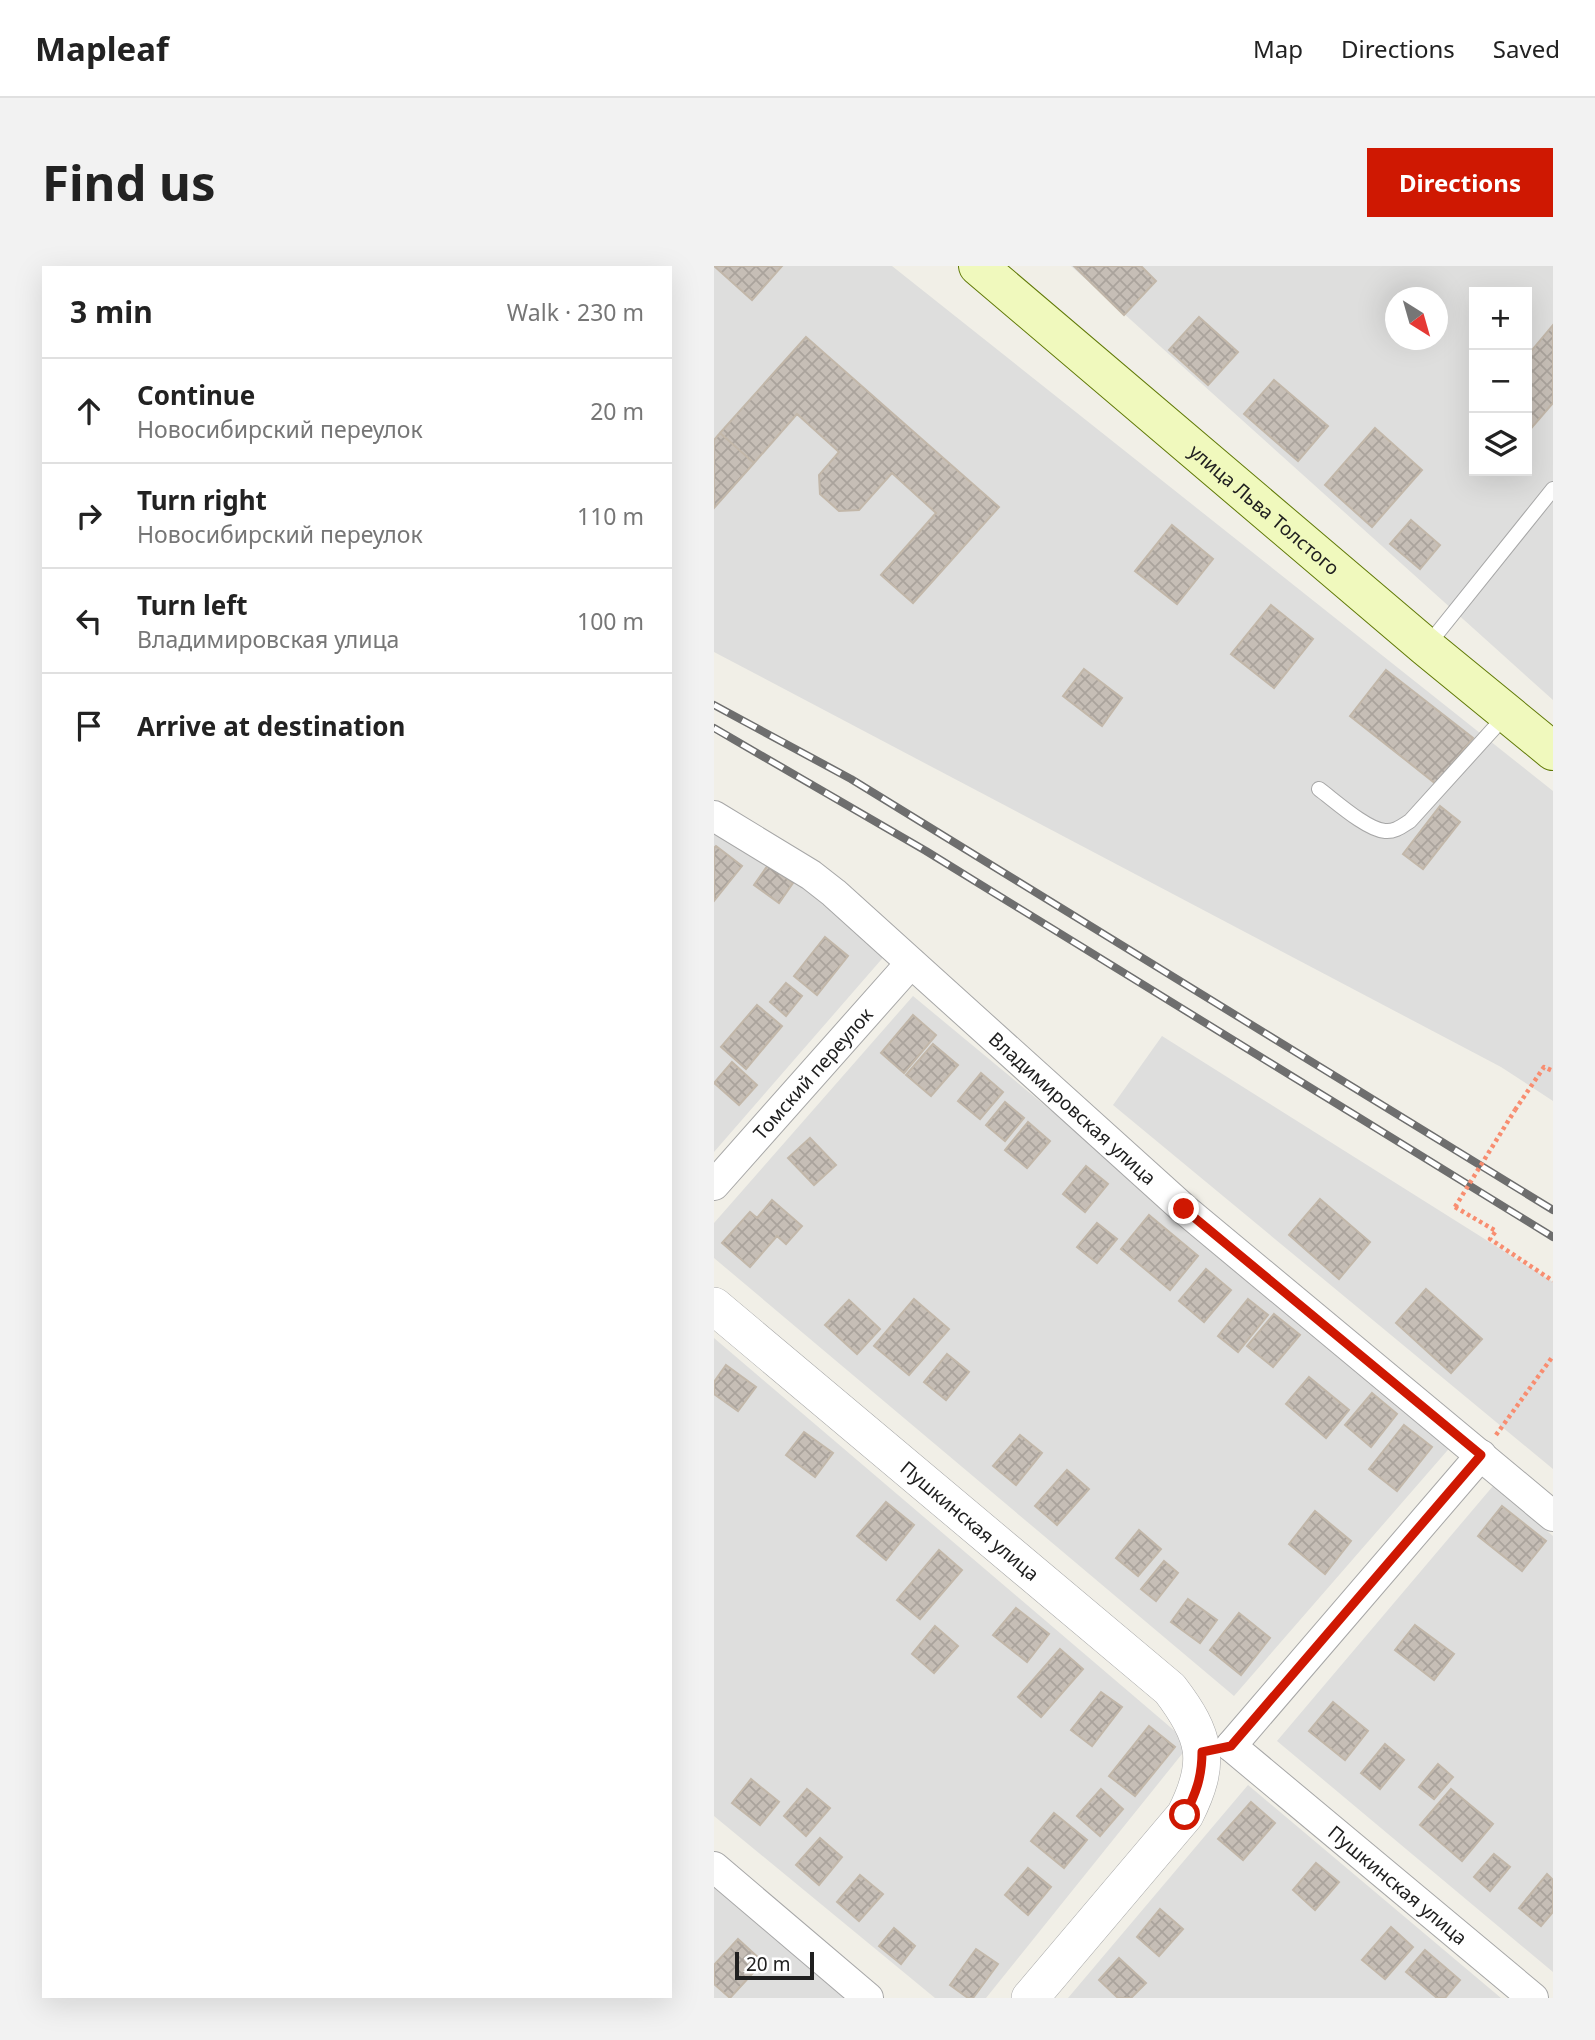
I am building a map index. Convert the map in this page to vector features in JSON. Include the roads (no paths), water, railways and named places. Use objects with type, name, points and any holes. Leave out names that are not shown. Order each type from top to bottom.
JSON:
[{"type":"main road","name":"улица Льва Толстого","points":[[978,266],[1426,647],[1553,751]]},
{"type":"street","name":"Владимировская улица","points":[[714,816],[811,875],[834,893],[1184,1209],[1553,1516]]},
{"type":"street","name":"Томский переулок","points":[[714,1185],[911,963]]},
{"type":"street","name":"Пушкинская улица","points":[[714,1306],[1170,1689],[1184,1707],[1196,1731],[1216,1749],[1533,1998]]},
{"type":"street","points":[[1030,1998],[1185,1815],[1216,1749],[1481,1455]]},
{"type":"street","points":[[714,1867],[868,1998]]},
{"type":"lane","points":[[1426,647],[1553,489]]},
{"type":"lane","points":[[1319,789],[1370,826],[1384,831],[1398,829],[1410,821],[1507,714]]},
{"type":"railway","points":[[714,705],[851,779],[1553,1210]]},
{"type":"railway","points":[[714,728],[926,851],[1553,1237]]}]
